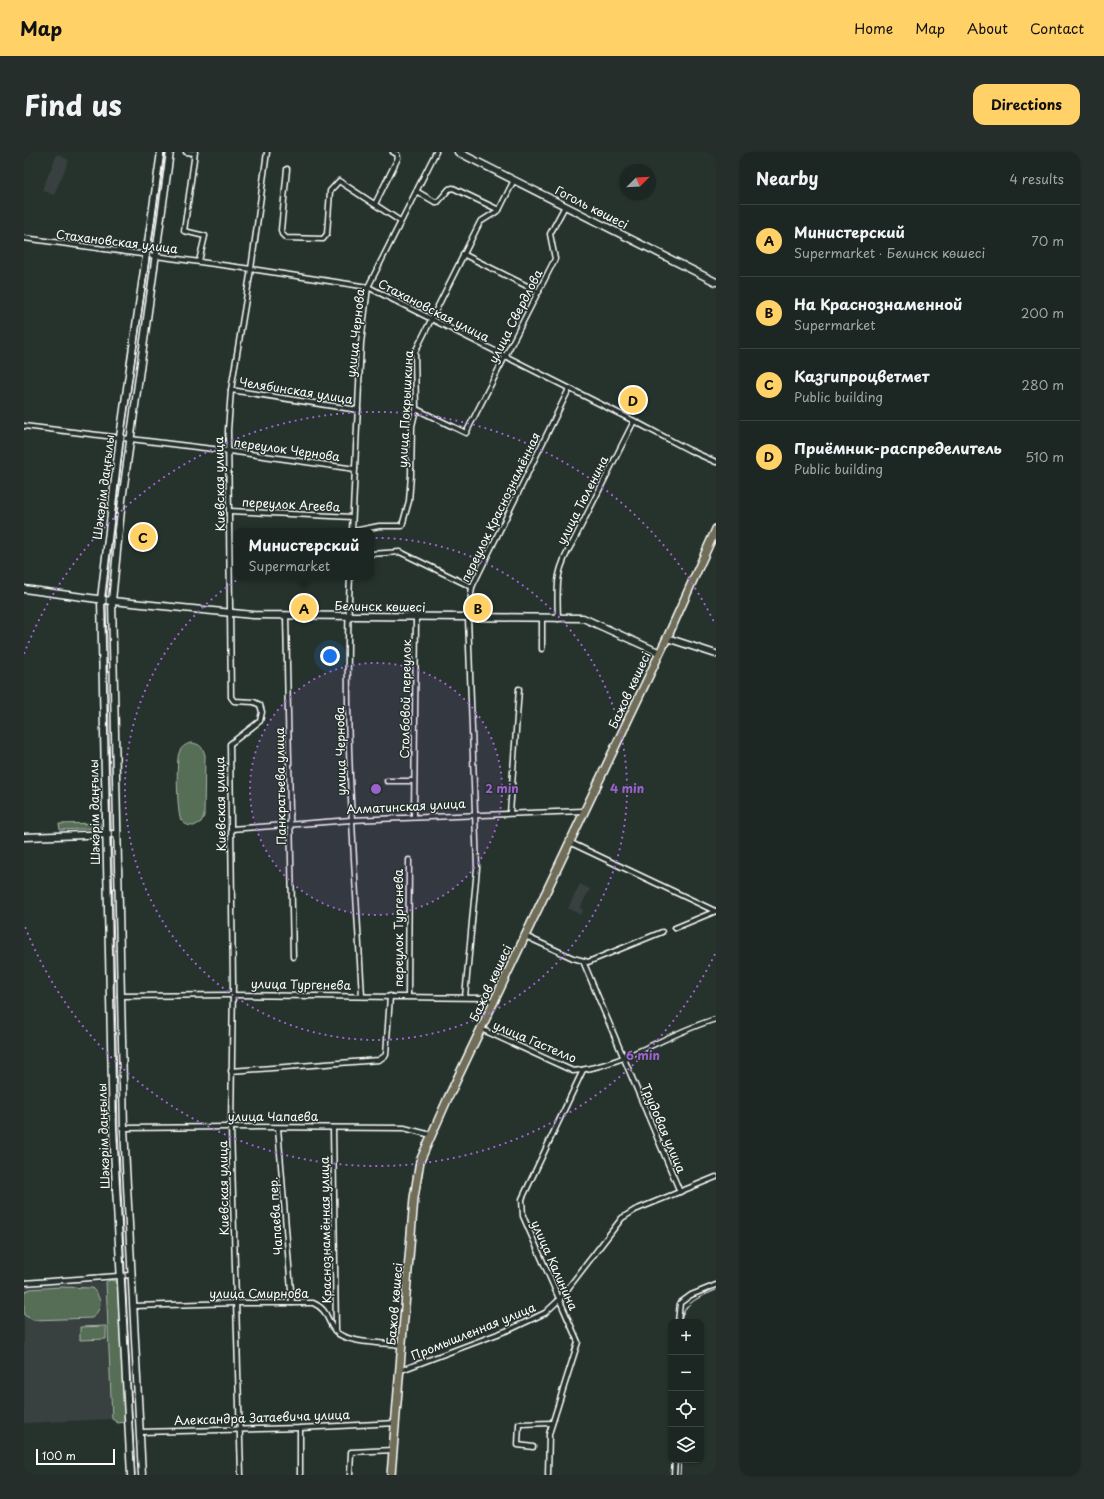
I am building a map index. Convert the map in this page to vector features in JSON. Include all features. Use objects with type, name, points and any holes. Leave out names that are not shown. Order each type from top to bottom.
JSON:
[{"type":"main road","name":"Шәкәрім даңғылы","points":[[131,1475],[113,1129],[105,834],[101,599],[120,437],[161,152]]},
{"type":"main road","name":"Шәкәрім даңғылы","points":[[142,1475],[124,1128],[112,601],[117,544],[130,438],[170,152]]},
{"type":"main road","name":"Гоголь көшесі","points":[[458,152],[716,282]]},
{"type":"main road","name":"Бажов көшесі","points":[[391,1475],[401,1345],[416,1185],[420,1161],[493,1002],[658,652],[667,638],[716,529]]},
{"type":"main road","name":"Белинск көшесі","points":[[24,589],[112,601],[230,614],[416,618],[583,618],[658,652]]},
{"type":"main road","points":[[667,638],[716,654]]},
{"type":"main road","points":[[24,838],[117,834]]},
{"type":"main road","name":"улица Тургенева","points":[[109,996],[120,996]]},
{"type":"main road","name":"улица Чапаева","points":[[113,1129],[124,1128]]},
{"type":"main road","name":"улица Смирнова","points":[[122,1306],[133,1306]]},
{"type":"main road","name":"Александра Затаевича улица","points":[[129,1433],[140,1432]]},
{"type":"street","points":[[186,152],[194,153],[184,231],[205,236],[199,261]]},
{"type":"street","name":"Киевская улица","points":[[241,1475],[231,1127],[230,744],[260,721],[262,712],[260,705],[254,702],[234,701],[231,697],[228,430],[231,390],[251,269],[267,152]]},
{"type":"street","points":[[375,204],[398,158],[397,154],[393,152]]},
{"type":"street","name":"улица Чернова","points":[[353,528],[352,517],[361,343],[368,287],[400,220],[436,152]]},
{"type":"street","points":[[287,169],[281,230],[282,234],[286,238],[323,239],[327,234],[330,192],[339,181],[400,220]]},
{"type":"street","points":[[416,190],[435,202],[438,202],[449,189],[454,188],[499,210],[514,180]]},
{"type":"street","name":"улица Свердлова","points":[[416,409],[466,433],[555,259],[550,234],[565,206]]},
{"type":"street","name":"улица Покрышкина","points":[[369,528],[379,526],[402,526],[409,501],[412,426],[416,409],[415,352],[480,222],[499,210]]},
{"type":"street","name":"Стахановская улица","points":[[24,238],[199,261],[368,287],[689,450],[716,462]]},
{"type":"street","points":[[463,254],[539,292]]},
{"type":"street","name":"переулок Краснознамённая","points":[[465,997],[477,868],[468,618],[472,587],[569,389]]},
{"type":"street","name":"Челябинская улица","points":[[231,390],[358,410]]},
{"type":"street","name":"улица Тюленина","points":[[558,619],[556,588],[559,572],[565,556],[634,421]]},
{"type":"street","name":"переулок Чернова","points":[[24,426],[130,438],[355,469]]},
{"type":"street","name":"переулок Агеева","points":[[230,511],[352,517]]},
{"type":"street","points":[[374,554],[400,552],[472,587]]},
{"type":"street","name":"улица Чернова","points":[[350,580],[348,617],[351,820],[362,996]]},
{"type":"street","name":"Панкратьева улица","points":[[286,615],[293,957]]},
{"type":"street","name":"Столбовой переулок","points":[[414,817],[413,781],[416,618]]},
{"type":"street","points":[[542,619],[542,649]]},
{"type":"street","points":[[510,813],[519,689]]},
{"type":"street","points":[[387,781],[413,781]]},
{"type":"street","name":"Алматинская улица","points":[[230,829],[351,820],[583,811]]},
{"type":"street","points":[[569,842],[716,911]]},
{"type":"street","name":"переулок Тургенева","points":[[408,996],[409,860]]},
{"type":"street","points":[[675,928],[716,911]]},
{"type":"street","points":[[524,936],[583,962],[588,962],[662,932]]},
{"type":"street","name":"Трудовая улица","points":[[583,962],[680,1192]]},
{"type":"street","name":"улица Тургенева","points":[[120,996],[408,996],[484,998],[493,1002]]},
{"type":"street","points":[[231,1071],[379,1060],[386,1055],[390,996]]},
{"type":"street","name":"улица Гастелло","points":[[481,1028],[573,1071],[583,1070],[624,1058],[716,1019]]},
{"type":"street","name":"улица Калинина","points":[[548,1475],[549,1434],[578,1342],[523,1216],[522,1199],[583,1070]]},
{"type":"street","name":"улица Чапаева","points":[[124,1128],[404,1128],[431,1135]]},
{"type":"street","name":"Чапаева пер.","points":[[278,1128],[292,1303]]},
{"type":"street","name":"Краснознамённая улица","points":[[333,1128],[336,1332]]},
{"type":"street","name":"Промышленная улица","points":[[399,1371],[518,1326],[545,1313],[559,1300],[622,1218],[635,1210],[716,1177]]},
{"type":"street","points":[[24,1284],[131,1275]]},
{"type":"street","points":[[678,1319],[680,1304],[690,1295],[716,1284]]},
{"type":"street","name":"улица Смирнова","points":[[133,1306],[235,1303],[313,1303],[323,1308],[336,1332]]},
{"type":"street","points":[[336,1332],[345,1338],[401,1345]]},
{"type":"street","name":"Александра Затаевича улица","points":[[140,1432],[300,1428],[396,1423]]},
{"type":"street","points":[[534,1447],[518,1445],[519,1424],[552,1423]]},
{"type":"street","points":[[300,1428],[300,1475]]},
{"type":"street","points":[[350,1475],[351,1452],[393,1450]]},
{"type":"street","points":[[674,1475],[675,1463]]},
{"type":"shaded area","points":[[57,154],[69,160],[54,195],[42,190]]},
{"type":"shaded area","points":[[580,884],[590,889],[580,908],[583,910],[581,915],[568,908]]},
{"type":"shaded area","points":[[106,1282],[112,1419],[24,1423],[24,1286]]},
{"type":"green space","points":[[190,743],[200,746],[205,755],[204,816],[201,822],[194,826],[187,825],[181,820],[177,787],[177,765],[179,753],[183,746]]},
{"type":"green space","points":[[100,823],[100,828],[60,830],[59,824]]},
{"type":"green space","points":[[110,1280],[117,1281],[125,1422],[118,1423],[112,1419],[106,1282]]},
{"type":"green space","points":[[60,1287],[92,1288],[98,1296],[100,1303],[96,1314],[92,1318],[33,1320],[24,1315],[24,1292],[30,1289]]},
{"type":"green space","points":[[106,1326],[106,1339],[80,1340],[80,1327]]},
{"type":"tram line","points":[[135,1475],[118,1129],[106,600],[124,437],[164,152]]},
{"type":"tram line","points":[[681,1319],[685,1310],[693,1301],[716,1290]]},
{"type":"tram line","points":[[680,1475],[681,1463]]},
{"type":"place","name":"Приёмник-распределитель","points":[[633,400]]},
{"type":"place","name":"Казгипроцветмет","points":[[143,537]]},
{"type":"place","name":"Министерский","points":[[304,608]]},
{"type":"place","name":"На Краснознаменной","points":[[478,608]]}]
